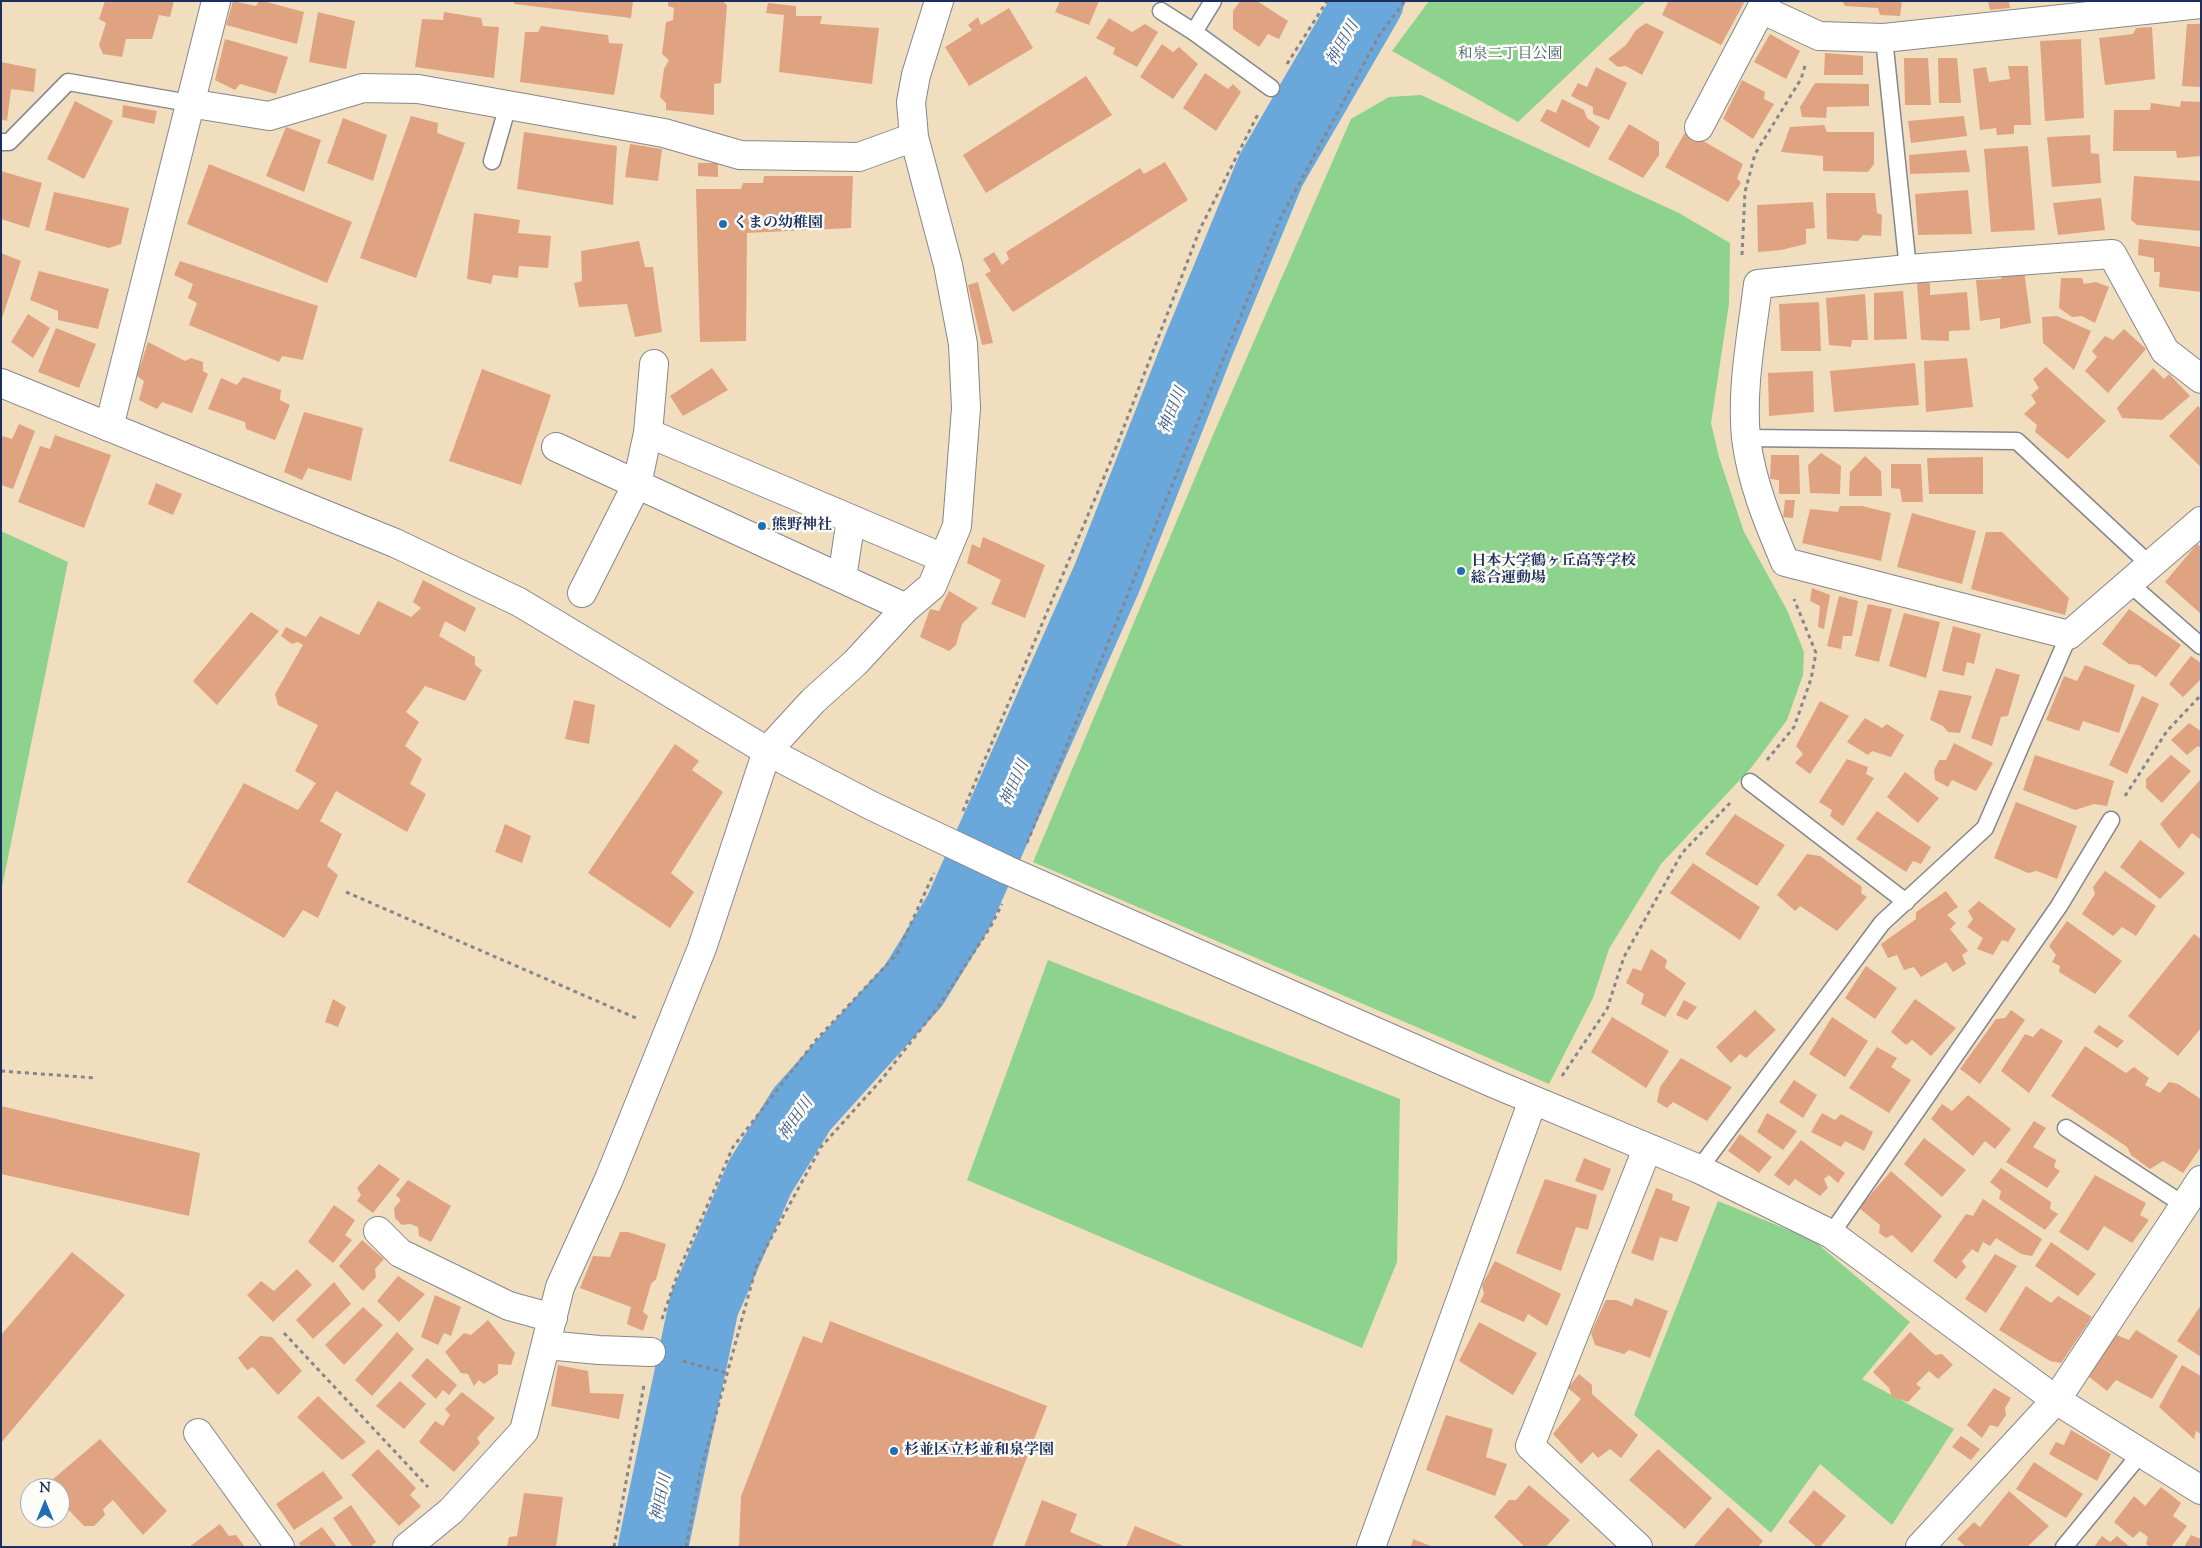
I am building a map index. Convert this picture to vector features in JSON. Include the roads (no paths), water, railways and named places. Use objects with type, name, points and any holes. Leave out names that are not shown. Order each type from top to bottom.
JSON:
[{"type":"street","points":[[108,427],[216,1]]},
{"type":"street","points":[[407,1547],[451,1511],[524,1431],[560,1287],[609,1179],[702,948],[766,751],[813,701],[855,663],[906,608],[932,586],[957,526],[966,408],[962,344],[948,265],[914,137],[911,102],[914,84],[939,1]]},
{"type":"street","points":[[1699,127],[1761,9],[1819,36],[1884,38],[2201,4]]},
{"type":"street","points":[[189,103],[269,116],[363,88],[418,89],[664,133],[740,155],[859,157],[914,137]]},
{"type":"street","points":[[2201,379],[2166,351],[2112,254],[1908,269],[1758,284],[1745,403],[1746,438],[1760,501],[1785,562],[2069,635],[2201,521]]},
{"type":"street","points":[[582,593],[637,484],[648,433],[654,364]]},
{"type":"street","points":[[1,383],[395,543],[519,602],[766,751],[956,846],[1540,1103],[1699,1170],[1831,1234],[2056,1400],[2201,1490]]},
{"type":"street","points":[[648,433],[943,558]]},
{"type":"street","points":[[556,447],[906,608]]},
{"type":"street","points":[[842,578],[851,519]]},
{"type":"street","points":[[1371,1547],[1540,1103]]},
{"type":"street","points":[[1638,1547],[1530,1446],[1647,1149]]},
{"type":"street","points":[[1920,1547],[2056,1400],[2201,1180]]},
{"type":"street","points":[[378,1231],[400,1253],[510,1306],[552,1318]]},
{"type":"street","points":[[546,1344],[599,1350],[651,1352]]},
{"type":"street","points":[[198,1433],[280,1547]]},
{"type":"lane","points":[[1194,32],[1213,1]]},
{"type":"lane","points":[[1161,12],[1194,32],[1270,88]]},
{"type":"lane","points":[[1884,38],[1908,269]]},
{"type":"lane","points":[[1,142],[9,142],[68,82],[189,103]]},
{"type":"lane","points":[[492,160],[508,105]]},
{"type":"lane","points":[[1746,438],[2017,441],[2150,565]]},
{"type":"lane","points":[[2130,584],[2201,646]]},
{"type":"lane","points":[[1699,1170],[1882,923],[1985,828],[2069,635]]},
{"type":"lane","points":[[1750,782],[1906,902]]},
{"type":"lane","points":[[1831,1234],[2059,906],[2111,820]]},
{"type":"lane","points":[[2066,1128],[2184,1205]]},
{"type":"lane","points":[[2064,1547],[2141,1453]]},
{"type":"waterway","name":"神田川","points":[[653,1547],[704,1305],[760,1177],[802,1109],[914,985],[959,911],[1107,578],[1198,347],[1271,170],[1369,1]]},
{"type":"place","name":"くまの幼稚園","points":[[723,224]]},
{"type":"place","name":"熊野神社","points":[[762,526]]},
{"type":"place","name":"日本大学鶴ヶ丘高等学校 総合運動場","points":[[1461,571]]},
{"type":"place","name":"杉並区立杉並和泉学園","points":[[894,1451]]},
{"type":"park label","name":"和泉二丁目公園","points":[[1510,55]]}]
